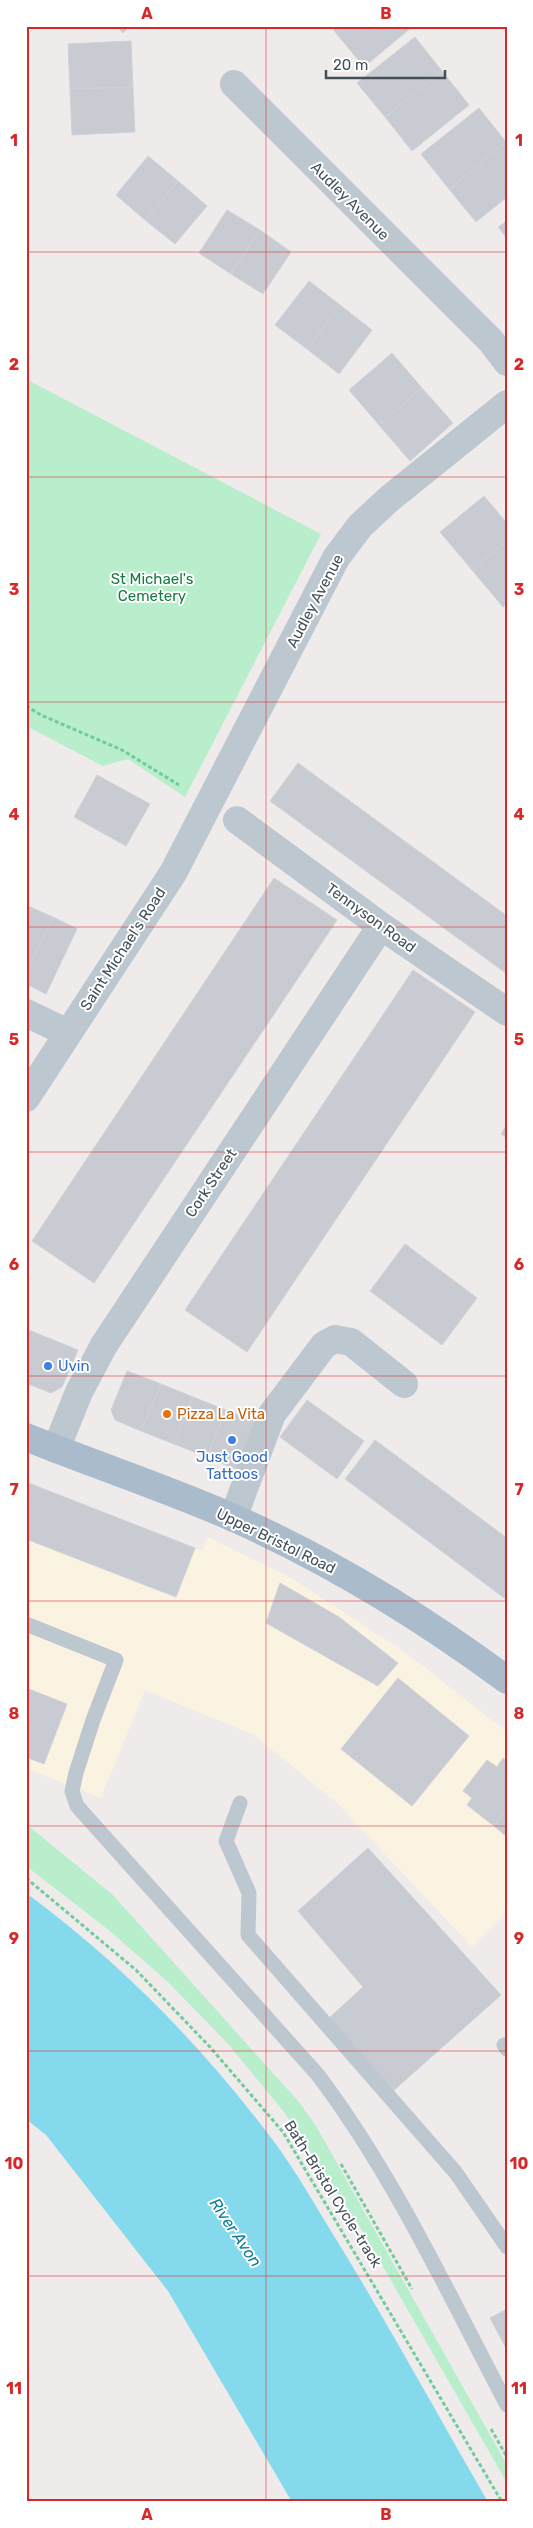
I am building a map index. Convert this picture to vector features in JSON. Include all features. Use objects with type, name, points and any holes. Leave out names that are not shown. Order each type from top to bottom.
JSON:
[{"type":"main road","name":"Upper Bristol Road","points":[[26,1437],[233,1518],[327,1564],[398,1606],[507,1680]]},
{"type":"street","name":"Audley Avenue","points":[[234,84],[491,341],[507,362]]},
{"type":"street","name":"Audley Avenue","points":[[211,799],[336,558],[360,526],[389,499],[507,404]]},
{"type":"street","name":"Saint Michael's Road","points":[[26,1098],[173,873],[211,799]]},
{"type":"street","name":"Tennyson Road","points":[[237,820],[381,926],[507,1012]]},
{"type":"street","name":"Cork Street","points":[[56,1449],[79,1392],[104,1345],[381,926]]},
{"type":"street","points":[[26,1013],[68,1033]]},
{"type":"street","points":[[233,1518],[272,1414],[324,1345],[335,1339],[351,1342],[404,1384]]},
{"type":"lane","points":[[26,1624],[116,1660],[93,1720],[76,1773],[72,1791],[77,1806],[318,2075],[349,2115],[378,2163],[507,2405]]},
{"type":"lane","points":[[240,1803],[226,1841],[249,1893],[248,1935],[456,2173],[500,2229],[507,2247]]},
{"type":"path","points":[[26,706],[41,715],[122,750],[211,799]]},
{"type":"path","name":"Bath-Bristol Cycle-track","points":[[26,1878],[136,1970],[210,2047],[283,2132],[502,2502]]},
{"type":"shaded area","points":[[26,1482],[202,1551],[208,1537],[291,1578],[406,1653],[507,1732],[507,1912],[472,1947],[336,1802],[254,1735],[145,1690],[101,1798],[26,1768]]},
{"type":"green space","name":"St Michael's Cemetery","points":[[26,379],[321,534],[185,797],[128,759],[103,766],[26,726]]},
{"type":"green space","points":[[26,1824],[113,1895],[299,2102],[316,2126],[507,2465],[507,2483],[362,2230],[284,2112],[229,2045],[170,1984],[110,1931],[26,1866]]},
{"type":"water","name":"River Avon","points":[[26,1893],[94,1947],[158,2007],[217,2071],[272,2139],[298,2177],[358,2276],[488,2502],[292,2502],[168,2291],[46,2135],[26,2119]]},
{"type":"building","points":[[117,26],[130,26],[123,33]]},
{"type":"building","points":[[331,26],[344,26],[336,33]]},
{"type":"building","points":[[344,26],[413,26],[364,67],[336,33]]},
{"type":"building","points":[[415,37],[442,71],[385,117],[357,83]]},
{"type":"building","points":[[131,41],[133,87],[70,89],[68,44]]},
{"type":"building","points":[[442,71],[469,105],[412,151],[385,117]]},
{"type":"building","points":[[133,87],[135,132],[72,135],[70,89]]},
{"type":"building","points":[[479,108],[506,142],[449,189],[421,154]]},
{"type":"building","points":[[506,142],[507,197],[476,222],[449,189]]},
{"type":"building","points":[[148,156],[178,181],[145,220],[116,195]]},
{"type":"building","points":[[178,181],[207,206],[175,244],[145,220]]},
{"type":"building","points":[[227,210],[260,230],[231,274],[199,253]]},
{"type":"building","points":[[507,221],[507,238],[498,227]]},
{"type":"building","points":[[260,230],[291,252],[263,294],[231,274]]},
{"type":"building","points":[[309,281],[340,305],[307,349],[275,325]]},
{"type":"building","points":[[340,305],[372,330],[339,374],[307,349]]},
{"type":"building","points":[[392,353],[422,388],[379,425],[349,390]]},
{"type":"building","points":[[422,388],[453,423],[410,461],[379,425]]},
{"type":"building","points":[[484,496],[507,523],[507,541],[472,570],[440,532]]},
{"type":"building","points":[[507,541],[507,604],[503,607],[472,570]]},
{"type":"building","points":[[298,763],[507,916],[507,974],[270,801]]},
{"type":"building","points":[[97,775],[150,804],[126,846],[74,817]]},
{"type":"building","points":[[274,878],[337,920],[94,1283],[32,1241]]},
{"type":"building","points":[[28,906],[53,917],[26,973],[26,910]]},
{"type":"building","points":[[53,917],[77,929],[46,994],[26,984],[26,973]]},
{"type":"building","points":[[413,970],[475,1012],[247,1352],[185,1310]]},
{"type":"building","points":[[507,1124],[507,1138],[501,1134]]},
{"type":"building","points":[[405,1244],[477,1298],[442,1345],[370,1291]]},
{"type":"building","name":"Uvin","points":[[26,1329],[78,1350],[62,1387],[51,1393],[26,1383]]},
{"type":"building","points":[[127,1371],[161,1384],[141,1431],[115,1420],[111,1410]]},
{"type":"building","name":"Pizza La Vita","points":[[161,1384],[193,1397],[174,1444],[141,1431]]},
{"type":"building","points":[[193,1397],[226,1410],[207,1457],[174,1444]]},
{"type":"building","points":[[307,1400],[364,1441],[337,1479],[280,1437]]},
{"type":"building","name":"Just Good Tattoos","points":[[226,1410],[257,1422],[238,1470],[207,1457]]},
{"type":"building","points":[[375,1440],[507,1538],[507,1600],[345,1479]]},
{"type":"building","points":[[26,1482],[195,1548],[176,1597],[26,1539]]},
{"type":"building","points":[[280,1583],[339,1617],[398,1663],[378,1686],[266,1623]]},
{"type":"building","points":[[398,1678],[469,1736],[412,1806],[341,1749]]},
{"type":"building","points":[[26,1688],[67,1704],[44,1764],[26,1757]]},
{"type":"building","points":[[503,1758],[507,1761],[507,1809],[494,1826],[467,1805],[472,1798],[463,1791],[487,1760],[497,1767]]},
{"type":"building","points":[[507,1809],[507,1837],[494,1826]]},
{"type":"building","points":[[368,1848],[501,1995],[392,2092],[329,2018],[363,1987],[298,1911]]},
{"type":"building","points":[[507,2309],[507,2350],[490,2318]]},
{"type":"place","name":"Uvin","points":[[48,1366]]},
{"type":"place","name":"Pizza La Vita","points":[[167,1414]]},
{"type":"place","name":"Just Good Tattoos","points":[[232,1440]]}]
